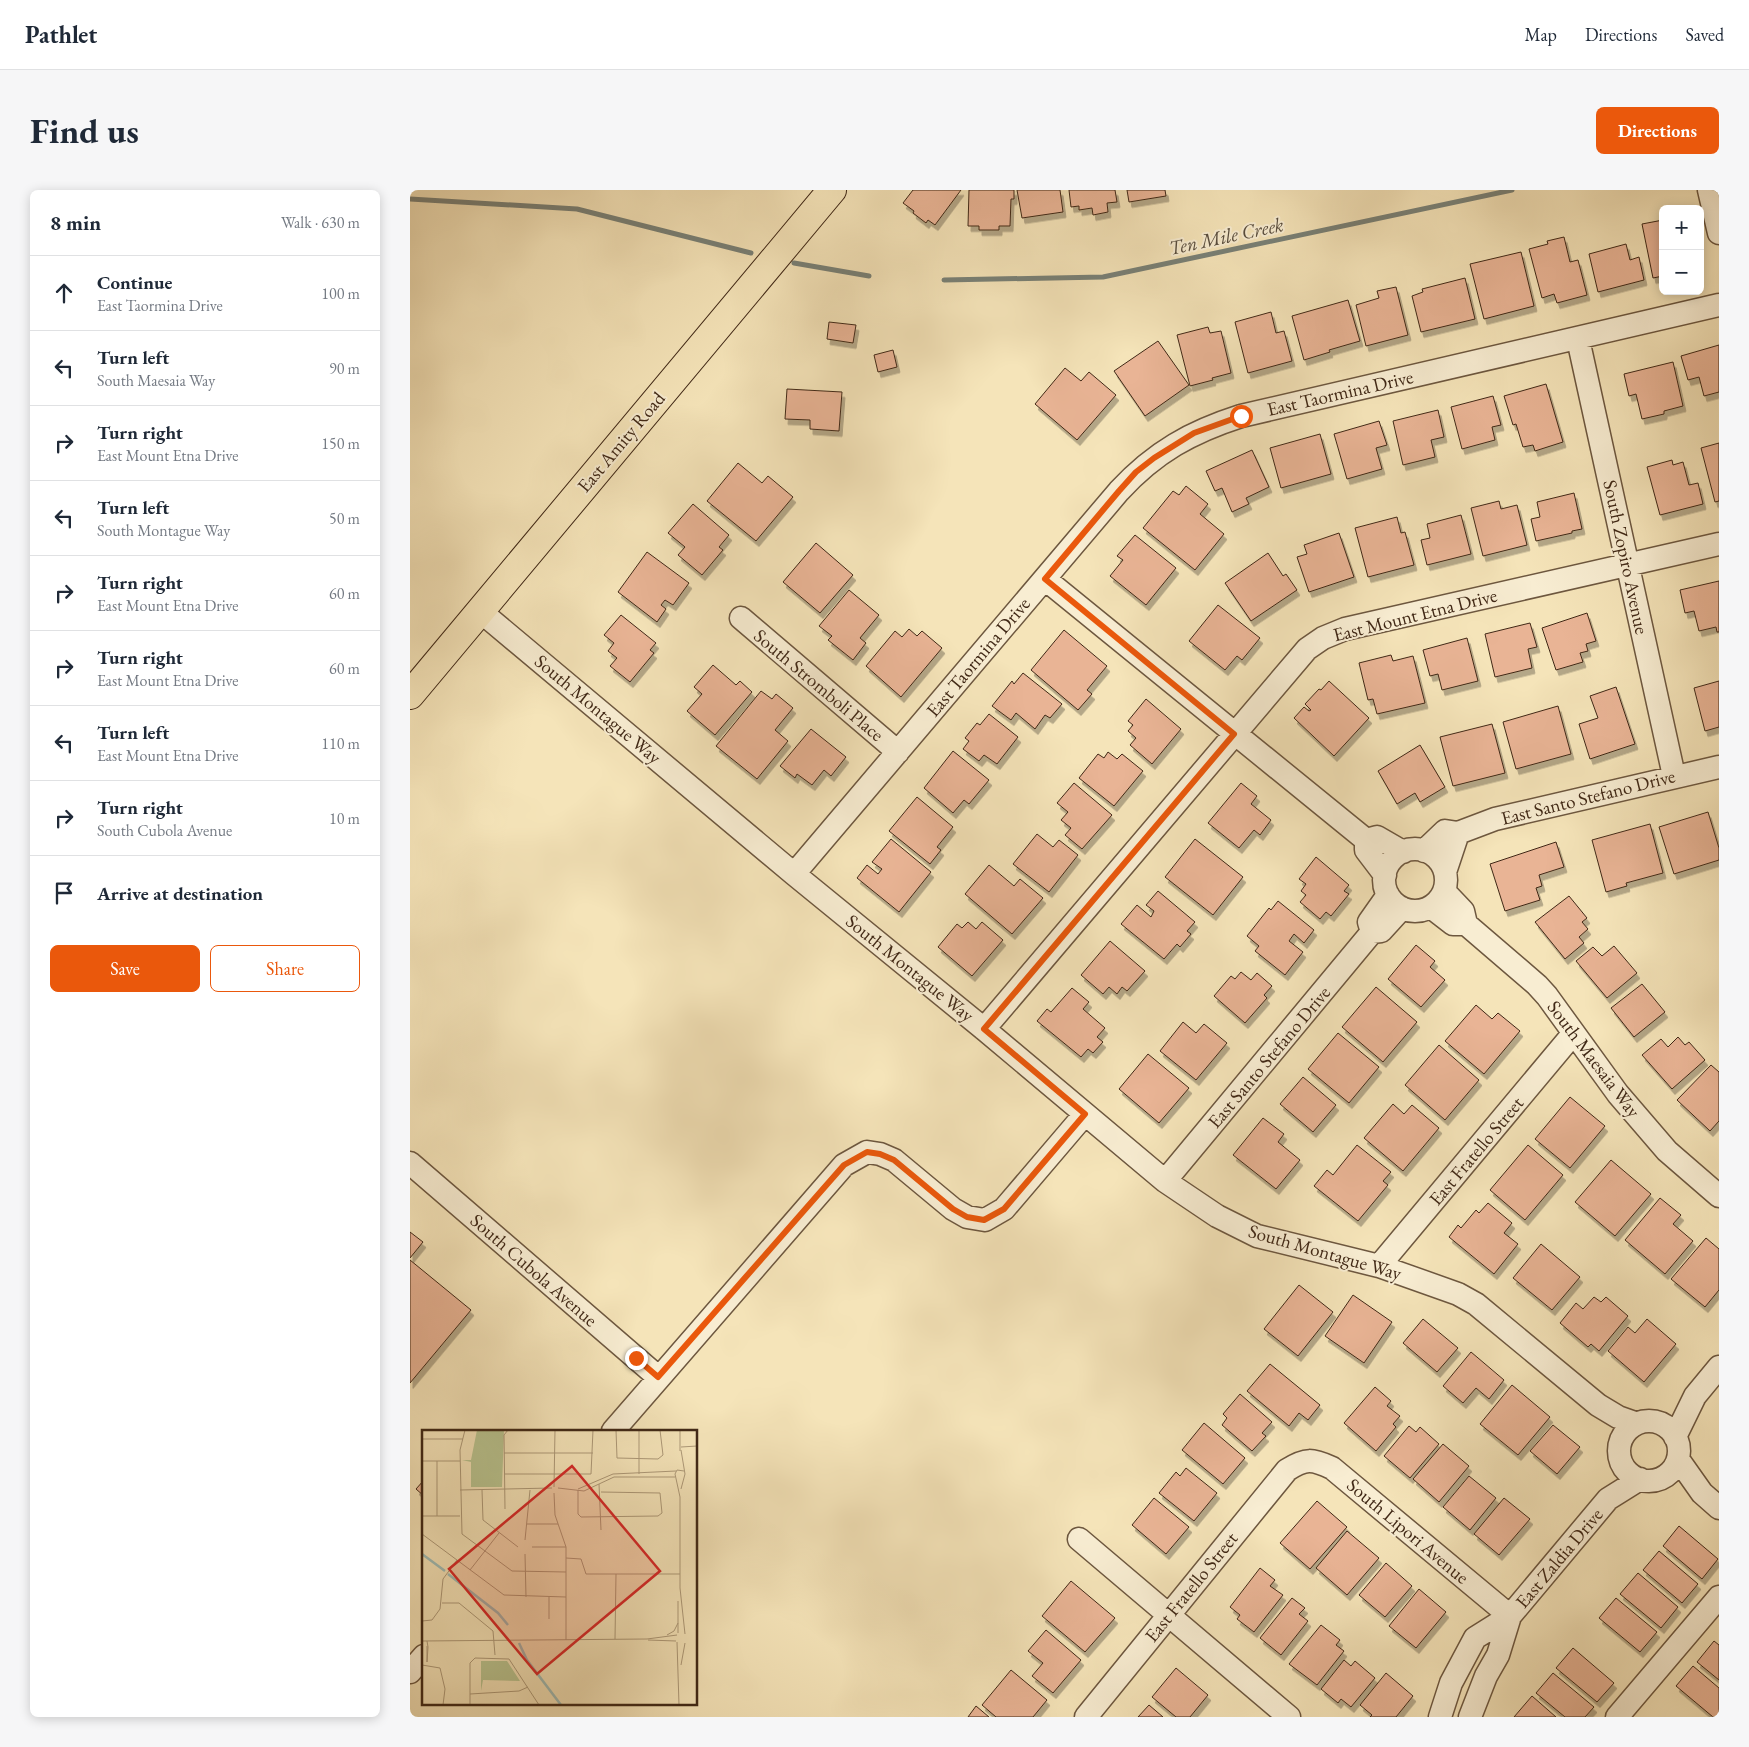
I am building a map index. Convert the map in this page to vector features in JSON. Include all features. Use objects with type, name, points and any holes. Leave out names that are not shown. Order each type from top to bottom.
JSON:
[{"type":"main road","name":"East Amity Road","points":[[410,695],[832,190]]},
{"type":"street","points":[[1709,190],[1719,233]]},
{"type":"street","name":"East Taormina Drive","points":[[794,874],[1136,472],[1154,458],[1194,433],[1241,416],[1719,305]]},
{"type":"street","name":"South Zopiro Avenue","points":[[1578,339],[1674,776]]},
{"type":"street","name":"East Mount Etna Drive","points":[[984,1029],[1307,649],[1323,638],[1345,629],[1719,544]]},
{"type":"street","points":[[1045,579],[1366,840]]},
{"type":"street","name":"South Montague Way","points":[[480,610],[794,874],[984,1029],[1165,1181],[1217,1216],[1257,1236],[1379,1266],[1458,1294],[1476,1304],[1598,1405],[1618,1417],[1635,1423]]},
{"type":"street","name":"South Stromboli Place","points":[[741,618],[898,752]]},
{"type":"street","name":"East Santo Stefano Drive","points":[[1414,851],[1445,831],[1458,834],[1495,819],[1719,767]]},
{"type":"street","points":[[1366,840],[1366,850],[1392,893],[1412,911],[1422,910],[1440,890],[1458,834]]},
{"type":"street","points":[[1366,840],[1376,837],[1414,851],[1433,855],[1440,862],[1440,890]]},
{"type":"street","points":[[1392,893],[1392,861],[1414,851]]},
{"type":"street","name":"South Maesaia Way","points":[[1440,890],[1453,924],[1466,924],[1547,996],[1618,1094],[1667,1151],[1719,1196]]},
{"type":"street","name":"East Santo Stefano Drive","points":[[1165,1181],[1372,932],[1369,922],[1392,893]]},
{"type":"street","name":"East Fratello Street","points":[[1379,1266],[1573,1034]]},
{"type":"street","points":[[614,1430],[844,1165],[855,1157],[867,1152],[880,1154],[894,1160],[953,1209],[967,1217],[984,1220],[1004,1209],[1085,1114]]},
{"type":"street","name":"South Cubola Avenue","points":[[410,1164],[658,1377]]},
{"type":"street","points":[[1676,1437],[1695,1396],[1719,1367]]},
{"type":"street","points":[[1658,1422],[1695,1396]]},
{"type":"street","name":"South Montague Way","points":[[1598,1405],[1612,1424],[1620,1441]]},
{"type":"street","points":[[1647,1420],[1658,1422],[1668,1428],[1676,1437],[1679,1448],[1678,1459],[1672,1469],[1663,1477],[1652,1481],[1640,1480],[1629,1474],[1622,1464],[1619,1453],[1620,1441],[1626,1431],[1635,1423],[1647,1420]]},
{"type":"street","points":[[1678,1459],[1702,1493],[1719,1508]]},
{"type":"street","name":"South Lipori Avenue","points":[[1300,1462],[1317,1461],[1332,1468],[1510,1616]]},
{"type":"street","name":"East Fratello Street","points":[[1086,1717],[1287,1470],[1300,1462]]},
{"type":"street","name":"East Zaldia Drive","points":[[1440,1717],[1451,1683],[1475,1638],[1510,1616],[1608,1499],[1622,1464]]},
{"type":"street","points":[[1663,1477],[1702,1493]]},
{"type":"street","name":"East Zaldia Drive","points":[[1608,1499],[1640,1480]]},
{"type":"street","points":[[1079,1539],[1289,1717]]},
{"type":"street","points":[[1618,1717],[1719,1597]]},
{"type":"street","name":"East Zaldia Drive","points":[[1470,1717],[1486,1676],[1498,1655],[1510,1616]]},
{"type":"street","points":[[410,1672],[422,1658]]},
{"type":"building","points":[[913,190],[961,190],[935,225],[928,220],[926,223],[903,203]]},
{"type":"building","points":[[969,190],[1014,190],[1014,199],[1011,199],[1010,226],[999,226],[999,230],[979,230],[979,226],[968,226]]},
{"type":"building","points":[[1017,190],[1060,190],[1063,212],[1022,218]]},
{"type":"building","points":[[1069,190],[1115,190],[1117,202],[1107,203],[1108,212],[1093,215],[1092,208],[1079,210],[1079,206],[1071,207]]},
{"type":"building","points":[[1127,190],[1165,190],[1166,196],[1129,202]]},
{"type":"building","points":[[1659,221],[1659,277],[1653,278],[1642,224]]},
{"type":"building","points":[[1564,237],[1570,262],[1578,260],[1587,295],[1557,303],[1554,294],[1542,298],[1529,249],[1548,244],[1547,241]]},
{"type":"building","points":[[1626,244],[1630,260],[1639,257],[1644,280],[1598,292],[1589,254]]},
{"type":"building","points":[[1521,252],[1534,306],[1484,319],[1470,264]]},
{"type":"building","points":[[1465,278],[1475,319],[1421,332],[1412,296],[1423,292],[1422,289]]},
{"type":"building","points":[[1396,287],[1408,335],[1366,346],[1356,305],[1379,298],[1377,291]]},
{"type":"building","points":[[1348,300],[1360,341],[1304,360],[1292,316]]},
{"type":"building","points":[[1271,312],[1276,333],[1284,331],[1292,361],[1248,373],[1235,322]]},
{"type":"building","points":[[829,322],[856,325],[853,343],[827,339]]},
{"type":"building","points":[[1208,327],[1210,333],[1221,331],[1231,373],[1190,386],[1177,335]]},
{"type":"building","points":[[1158,341],[1189,385],[1145,416],[1114,371]]},
{"type":"building","points":[[1719,345],[1719,392],[1704,396],[1699,377],[1688,380],[1681,356]]},
{"type":"building","points":[[893,350],[897,367],[878,372],[874,355]]},
{"type":"building","points":[[1673,362],[1683,406],[1664,411],[1664,414],[1642,419],[1636,394],[1629,396],[1624,374]]},
{"type":"building","points":[[1065,368],[1081,381],[1089,372],[1116,395],[1077,440],[1035,404]]},
{"type":"building","points":[[1546,384],[1563,442],[1535,451],[1533,445],[1523,447],[1516,424],[1513,425],[1504,396]]},
{"type":"building","points":[[787,389],[842,392],[839,431],[810,429],[810,420],[785,419]]},
{"type":"building","points":[[1493,396],[1501,425],[1492,427],[1495,440],[1462,449],[1451,407]]},
{"type":"building","points":[[1438,410],[1444,437],[1431,440],[1435,457],[1403,465],[1393,421]]},
{"type":"building","points":[[1379,421],[1387,445],[1376,448],[1382,469],[1347,479],[1334,434]]},
{"type":"building","points":[[1320,434],[1331,474],[1281,488],[1270,448]]},
{"type":"building","points":[[1719,443],[1719,501],[1715,502],[1701,448]]},
{"type":"building","points":[[1252,450],[1269,487],[1246,498],[1249,504],[1232,512],[1222,488],[1215,491],[1206,471]]},
{"type":"building","points":[[1672,460],[1673,465],[1683,462],[1689,485],[1698,483],[1703,504],[1660,515],[1647,467]]},
{"type":"building","points":[[738,463],[762,483],[768,476],[793,497],[756,541],[707,501]]},
{"type":"building","points":[[1186,486],[1208,504],[1200,514],[1224,534],[1195,570],[1143,528],[1173,491],[1179,495]]},
{"type":"building","points":[[1574,493],[1582,529],[1536,541],[1531,519],[1540,517],[1537,502]]},
{"type":"building","points":[[1499,501],[1501,509],[1517,505],[1527,545],[1483,556],[1471,508]]},
{"type":"building","points":[[693,504],[729,535],[719,547],[723,550],[702,575],[678,555],[685,547],[668,533]]},
{"type":"building","points":[[1461,515],[1471,554],[1427,565],[1421,540],[1430,538],[1427,524]]},
{"type":"building","points":[[1397,517],[1401,533],[1405,532],[1414,565],[1368,577],[1355,528]]},
{"type":"building","points":[[1339,533],[1354,577],[1309,592],[1297,557],[1307,554],[1304,545]]},
{"type":"building","points":[[1135,535],[1176,568],[1146,605],[1110,576],[1123,560],[1117,556]]},
{"type":"building","points":[[816,543],[853,575],[820,613],[783,582]]},
{"type":"building","points":[[647,552],[689,583],[673,605],[665,600],[661,605],[666,609],[657,622],[618,592]]},
{"type":"building","points":[[1268,553],[1283,576],[1286,574],[1297,590],[1251,621],[1225,583]]},
{"type":"building","points":[[1719,581],[1719,632],[1717,632],[1716,627],[1699,631],[1694,611],[1685,613],[1680,590]]},
{"type":"building","points":[[849,590],[879,615],[860,638],[866,643],[853,660],[828,640],[832,636],[819,626]]},
{"type":"building","points":[[1218,605],[1260,638],[1242,660],[1237,656],[1225,670],[1189,641]]},
{"type":"building","points":[[1587,613],[1596,641],[1586,644],[1588,651],[1580,653],[1583,662],[1556,670],[1542,628]]},
{"type":"building","points":[[621,615],[656,643],[650,650],[654,653],[630,682],[610,666],[617,658],[608,651],[614,643],[604,635]]},
{"type":"building","points":[[1530,623],[1537,647],[1528,649],[1532,668],[1495,677],[1485,634]]},
{"type":"building","points":[[909,629],[917,636],[922,631],[942,648],[901,697],[866,666],[895,631],[902,637]]},
{"type":"building","points":[[1064,630],[1107,666],[1087,690],[1092,694],[1078,710],[1031,670]]},
{"type":"building","points":[[1467,638],[1478,681],[1442,690],[1438,674],[1430,676],[1423,650]]},
{"type":"building","points":[[1391,655],[1393,661],[1413,656],[1425,703],[1377,714],[1373,699],[1368,700],[1359,663]]},
{"type":"building","points":[[713,665],[736,685],[740,681],[752,692],[715,735],[687,711],[702,694],[694,687]]},
{"type":"building","points":[[1023,673],[1062,704],[1050,718],[1045,715],[1035,729],[1016,713],[1011,720],[992,706],[1012,681],[1014,684]]},
{"type":"building","points":[[1329,681],[1369,718],[1334,756],[1294,718],[1304,707],[1309,711],[1311,710],[1305,704]]},
{"type":"building","points":[[1719,681],[1719,727],[1705,731],[1694,688]]},
{"type":"building","points":[[1616,687],[1635,744],[1590,759],[1579,724],[1598,718],[1590,696]]},
{"type":"building","points":[[761,691],[772,699],[776,694],[793,708],[775,730],[788,741],[757,779],[716,746]]},
{"type":"building","points":[[1146,699],[1181,729],[1152,764],[1130,745],[1136,738],[1128,731],[1133,725],[1128,721]]},
{"type":"building","points":[[1558,706],[1571,754],[1516,769],[1503,722]]},
{"type":"building","points":[[989,714],[1018,737],[997,764],[984,755],[979,761],[963,749],[969,741],[965,738],[977,723],[980,725]]},
{"type":"building","points":[[1492,724],[1505,773],[1453,786],[1440,737]]},
{"type":"building","points":[[811,729],[846,757],[831,776],[824,770],[812,785],[797,774],[795,778],[780,766]]},
{"type":"building","points":[[1420,745],[1445,787],[1420,802],[1415,793],[1397,804],[1378,771]]},
{"type":"building","points":[[953,751],[989,780],[969,804],[964,800],[953,813],[924,788]]},
{"type":"building","points":[[1108,752],[1117,759],[1122,754],[1143,771],[1114,806],[1079,778],[1098,754],[1104,758]]},
{"type":"building","points":[[1074,783],[1112,815],[1082,849],[1065,835],[1071,828],[1061,820],[1068,812],[1057,803]]},
{"type":"building","points":[[1241,783],[1257,796],[1251,804],[1271,820],[1260,835],[1254,830],[1239,848],[1208,823]]},
{"type":"building","points":[[917,797],[953,827],[937,847],[941,850],[930,864],[889,831]]},
{"type":"building","points":[[1708,812],[1719,848],[1719,860],[1674,874],[1659,827]]},
{"type":"building","points":[[1650,824],[1663,873],[1626,883],[1627,886],[1606,892],[1592,840]]},
{"type":"building","points":[[1037,834],[1053,847],[1059,840],[1078,855],[1049,892],[1013,864]]},
{"type":"building","points":[[891,839],[931,872],[899,912],[857,878],[867,865],[878,874],[882,869],[872,862]]},
{"type":"building","points":[[1195,839],[1243,877],[1213,915],[1165,877]]},
{"type":"building","points":[[1556,842],[1564,867],[1539,875],[1542,886],[1536,888],[1540,900],[1505,911],[1490,864]]},
{"type":"building","points":[[1316,857],[1349,885],[1344,891],[1349,894],[1331,916],[1326,912],[1320,919],[1300,902],[1306,895],[1301,891],[1306,884],[1299,879]]},
{"type":"building","points":[[989,865],[1014,886],[1020,879],[1043,898],[1012,934],[965,894]]},
{"type":"building","points":[[1158,891],[1195,922],[1187,931],[1191,934],[1180,947],[1177,944],[1164,959],[1121,924],[1137,905],[1151,917],[1154,911],[1146,905]]},
{"type":"building","points":[[1569,896],[1587,918],[1582,922],[1588,929],[1579,937],[1584,943],[1565,959],[1535,922]]},
{"type":"building","points":[[1278,901],[1314,930],[1304,943],[1294,934],[1289,941],[1303,952],[1285,975],[1255,951],[1259,946],[1247,936],[1269,908],[1271,910]]},
{"type":"building","points":[[968,922],[976,929],[982,922],[1003,940],[972,976],[938,947],[957,924],[962,928]]},
{"type":"building","points":[[1110,941],[1145,971],[1127,991],[1122,987],[1117,994],[1109,987],[1103,994],[1081,975]]},
{"type":"building","points":[[1416,945],[1435,961],[1430,967],[1445,980],[1421,1007],[1388,979]]},
{"type":"building","points":[[1614,946],[1637,973],[1607,998],[1576,961],[1593,947],[1602,956]]},
{"type":"building","points":[[1241,972],[1251,980],[1257,973],[1272,986],[1264,995],[1267,998],[1245,1023],[1214,996],[1231,976],[1235,979]]},
{"type":"building","points":[[1642,984],[1665,1012],[1634,1037],[1611,1008]]},
{"type":"building","points":[[1376,987],[1417,1022],[1383,1062],[1342,1027]]},
{"type":"building","points":[[1072,988],[1089,1002],[1083,1009],[1105,1028],[1097,1037],[1103,1042],[1093,1053],[1088,1049],[1081,1057],[1037,1021],[1047,1009],[1051,1012]]},
{"type":"building","points":[[1476,1005],[1492,1019],[1498,1013],[1520,1031],[1484,1074],[1445,1041]]},
{"type":"building","points":[[1183,1022],[1196,1033],[1204,1024],[1227,1043],[1196,1080],[1160,1051]]},
{"type":"building","points":[[1338,1033],[1379,1067],[1349,1103],[1308,1069]]},
{"type":"building","points":[[1678,1037],[1685,1045],[1689,1042],[1705,1060],[1672,1089],[1642,1055],[1661,1039],[1668,1047]]},
{"type":"building","points":[[1439,1045],[1479,1080],[1445,1120],[1405,1085]]},
{"type":"building","points":[[1148,1054],[1189,1088],[1159,1123],[1119,1089]]},
{"type":"building","points":[[1711,1065],[1719,1072],[1719,1121],[1710,1131],[1677,1100]]},
{"type":"building","points":[[1303,1077],[1336,1105],[1313,1132],[1280,1104]]},
{"type":"building","points":[[1570,1097],[1605,1126],[1570,1168],[1535,1139]]},
{"type":"building","points":[[1393,1104],[1404,1114],[1412,1105],[1439,1128],[1403,1171],[1364,1138]]},
{"type":"building","points":[[1263,1118],[1284,1134],[1278,1142],[1300,1160],[1276,1189],[1233,1155]]},
{"type":"building","points":[[1357,1145],[1391,1172],[1383,1181],[1388,1185],[1358,1221],[1314,1186],[1327,1170],[1333,1175]]},
{"type":"building","points":[[1528,1145],[1563,1175],[1525,1220],[1490,1190]]},
{"type":"building","points":[[1611,1160],[1651,1194],[1615,1236],[1575,1202]]},
{"type":"building","points":[[1660,1198],[1681,1215],[1673,1224],[1693,1241],[1665,1274],[1625,1240]]},
{"type":"building","points":[[1488,1203],[1512,1223],[1504,1233],[1518,1244],[1494,1274],[1449,1237],[1458,1225],[1461,1228],[1476,1210],[1479,1213]]},
{"type":"building","points":[[410,1232],[423,1242],[410,1258]]},
{"type":"building","points":[[1706,1238],[1719,1249],[1719,1290],[1705,1307],[1671,1279]]},
{"type":"building","points":[[1541,1244],[1580,1277],[1552,1310],[1513,1278]]},
{"type":"building","points":[[410,1260],[471,1310],[410,1383]]},
{"type":"building","points":[[1299,1285],[1333,1312],[1298,1356],[1264,1329]]},
{"type":"building","points":[[1353,1295],[1392,1322],[1364,1363],[1325,1336]]},
{"type":"building","points":[[1594,1297],[1601,1302],[1606,1297],[1628,1316],[1599,1351],[1591,1344],[1588,1347],[1560,1323],[1576,1303],[1583,1309]]},
{"type":"building","points":[[1423,1319],[1458,1348],[1437,1372],[1403,1343]]},
{"type":"building","points":[[1647,1319],[1676,1344],[1644,1382],[1608,1351],[1628,1327],[1635,1333]]},
{"type":"building","points":[[1471,1352],[1504,1380],[1489,1399],[1476,1388],[1463,1403],[1443,1386]]},
{"type":"building","points":[[1270,1364],[1320,1405],[1308,1420],[1299,1413],[1289,1426],[1247,1391]]},
{"type":"building","points":[[1512,1385],[1550,1417],[1518,1455],[1480,1424]]},
{"type":"building","points":[[1375,1387],[1391,1401],[1387,1406],[1400,1416],[1393,1424],[1396,1427],[1376,1451],[1344,1423]]},
{"type":"building","points":[[1240,1394],[1272,1422],[1262,1433],[1266,1436],[1252,1451],[1222,1425],[1227,1418],[1223,1414]]},
{"type":"building","points":[[1204,1423],[1245,1458],[1223,1484],[1182,1450]]},
{"type":"building","points":[[1553,1425],[1580,1447],[1557,1474],[1530,1451]]},
{"type":"building","points":[[1409,1426],[1416,1432],[1420,1427],[1439,1444],[1410,1478],[1384,1456]]},
{"type":"building","points":[[1443,1444],[1469,1466],[1439,1502],[1413,1479]]},
{"type":"building","points":[[1186,1468],[1217,1493],[1194,1521],[1159,1493],[1176,1472],[1180,1476]]},
{"type":"building","points":[[1469,1476],[1496,1498],[1470,1530],[1443,1507]]},
{"type":"building","points":[[422,1482],[422,1494],[416,1489]]},
{"type":"building","points":[[1154,1498],[1189,1527],[1166,1554],[1132,1525]]},
{"type":"building","points":[[1504,1498],[1530,1519],[1499,1555],[1474,1534]]},
{"type":"building","points":[[1317,1501],[1347,1527],[1310,1569],[1280,1543]]},
{"type":"building","points":[[1679,1526],[1718,1559],[1702,1579],[1663,1546]]},
{"type":"building","points":[[1347,1531],[1379,1558],[1347,1595],[1316,1568]]},
{"type":"building","points":[[1659,1551],[1698,1584],[1682,1603],[1643,1570]]},
{"type":"building","points":[[1386,1563],[1412,1586],[1385,1617],[1359,1595]]},
{"type":"building","points":[[1260,1568],[1275,1580],[1270,1586],[1283,1595],[1254,1632],[1237,1619],[1240,1615],[1230,1607]]},
{"type":"building","points":[[1638,1573],[1678,1607],[1661,1628],[1620,1594]]},
{"type":"building","points":[[1071,1581],[1115,1618],[1085,1652],[1042,1616]]},
{"type":"building","points":[[1419,1589],[1446,1612],[1416,1648],[1389,1626]]},
{"type":"building","points":[[1292,1598],[1305,1608],[1299,1614],[1308,1621],[1281,1655],[1260,1638]]},
{"type":"building","points":[[1616,1598],[1657,1632],[1640,1652],[1599,1618]]},
{"type":"building","points":[[1321,1625],[1340,1640],[1336,1645],[1344,1651],[1317,1685],[1289,1664]]},
{"type":"building","points":[[1046,1630],[1081,1660],[1053,1693],[1032,1676],[1043,1663],[1028,1651]]},
{"type":"building","points":[[1714,1641],[1719,1645],[1719,1680],[1697,1662]]},
{"type":"building","points":[[1573,1648],[1614,1683],[1597,1702],[1556,1668]]},
{"type":"building","points":[[1344,1660],[1351,1666],[1355,1661],[1375,1678],[1351,1707],[1341,1699],[1338,1703],[1321,1689]]},
{"type":"building","points":[[1693,1666],[1719,1688],[1719,1717],[1713,1717],[1676,1686]]},
{"type":"building","points":[[1176,1668],[1208,1695],[1190,1717],[1176,1717],[1152,1697]]},
{"type":"building","points":[[1011,1670],[1047,1700],[1033,1717],[996,1717],[982,1705]]},
{"type":"building","points":[[1386,1673],[1413,1696],[1396,1717],[1370,1717],[1372,1715],[1360,1705]]},
{"type":"building","points":[[1553,1673],[1594,1707],[1585,1717],[1565,1717],[1536,1693]]},
{"type":"building","points":[[1532,1696],[1556,1717],[1514,1717]]},
{"type":"building","points":[[1149,1705],[1163,1717],[1138,1717]]},
{"type":"building","points":[[976,1706],[989,1717],[968,1717]]},
{"type":"waterway","name":"Ten Mile Creek","points":[[944,280],[1103,277],[1512,190]]},
{"type":"waterway","name":"Ten Mile Creek","points":[[410,199],[577,209],[751,253]]},
{"type":"waterway","name":"Ten Mile Creek","points":[[794,263],[869,276]]},
{"type":"route","points":[[636,1358],[658,1377],[844,1165],[855,1157],[867,1152],[880,1154],[894,1160],[953,1209],[967,1217],[984,1220],[1004,1209],[1085,1114],[984,1029],[1234,734],[1045,579],[1136,472],[1176,443],[1194,433],[1241,416]]}]
